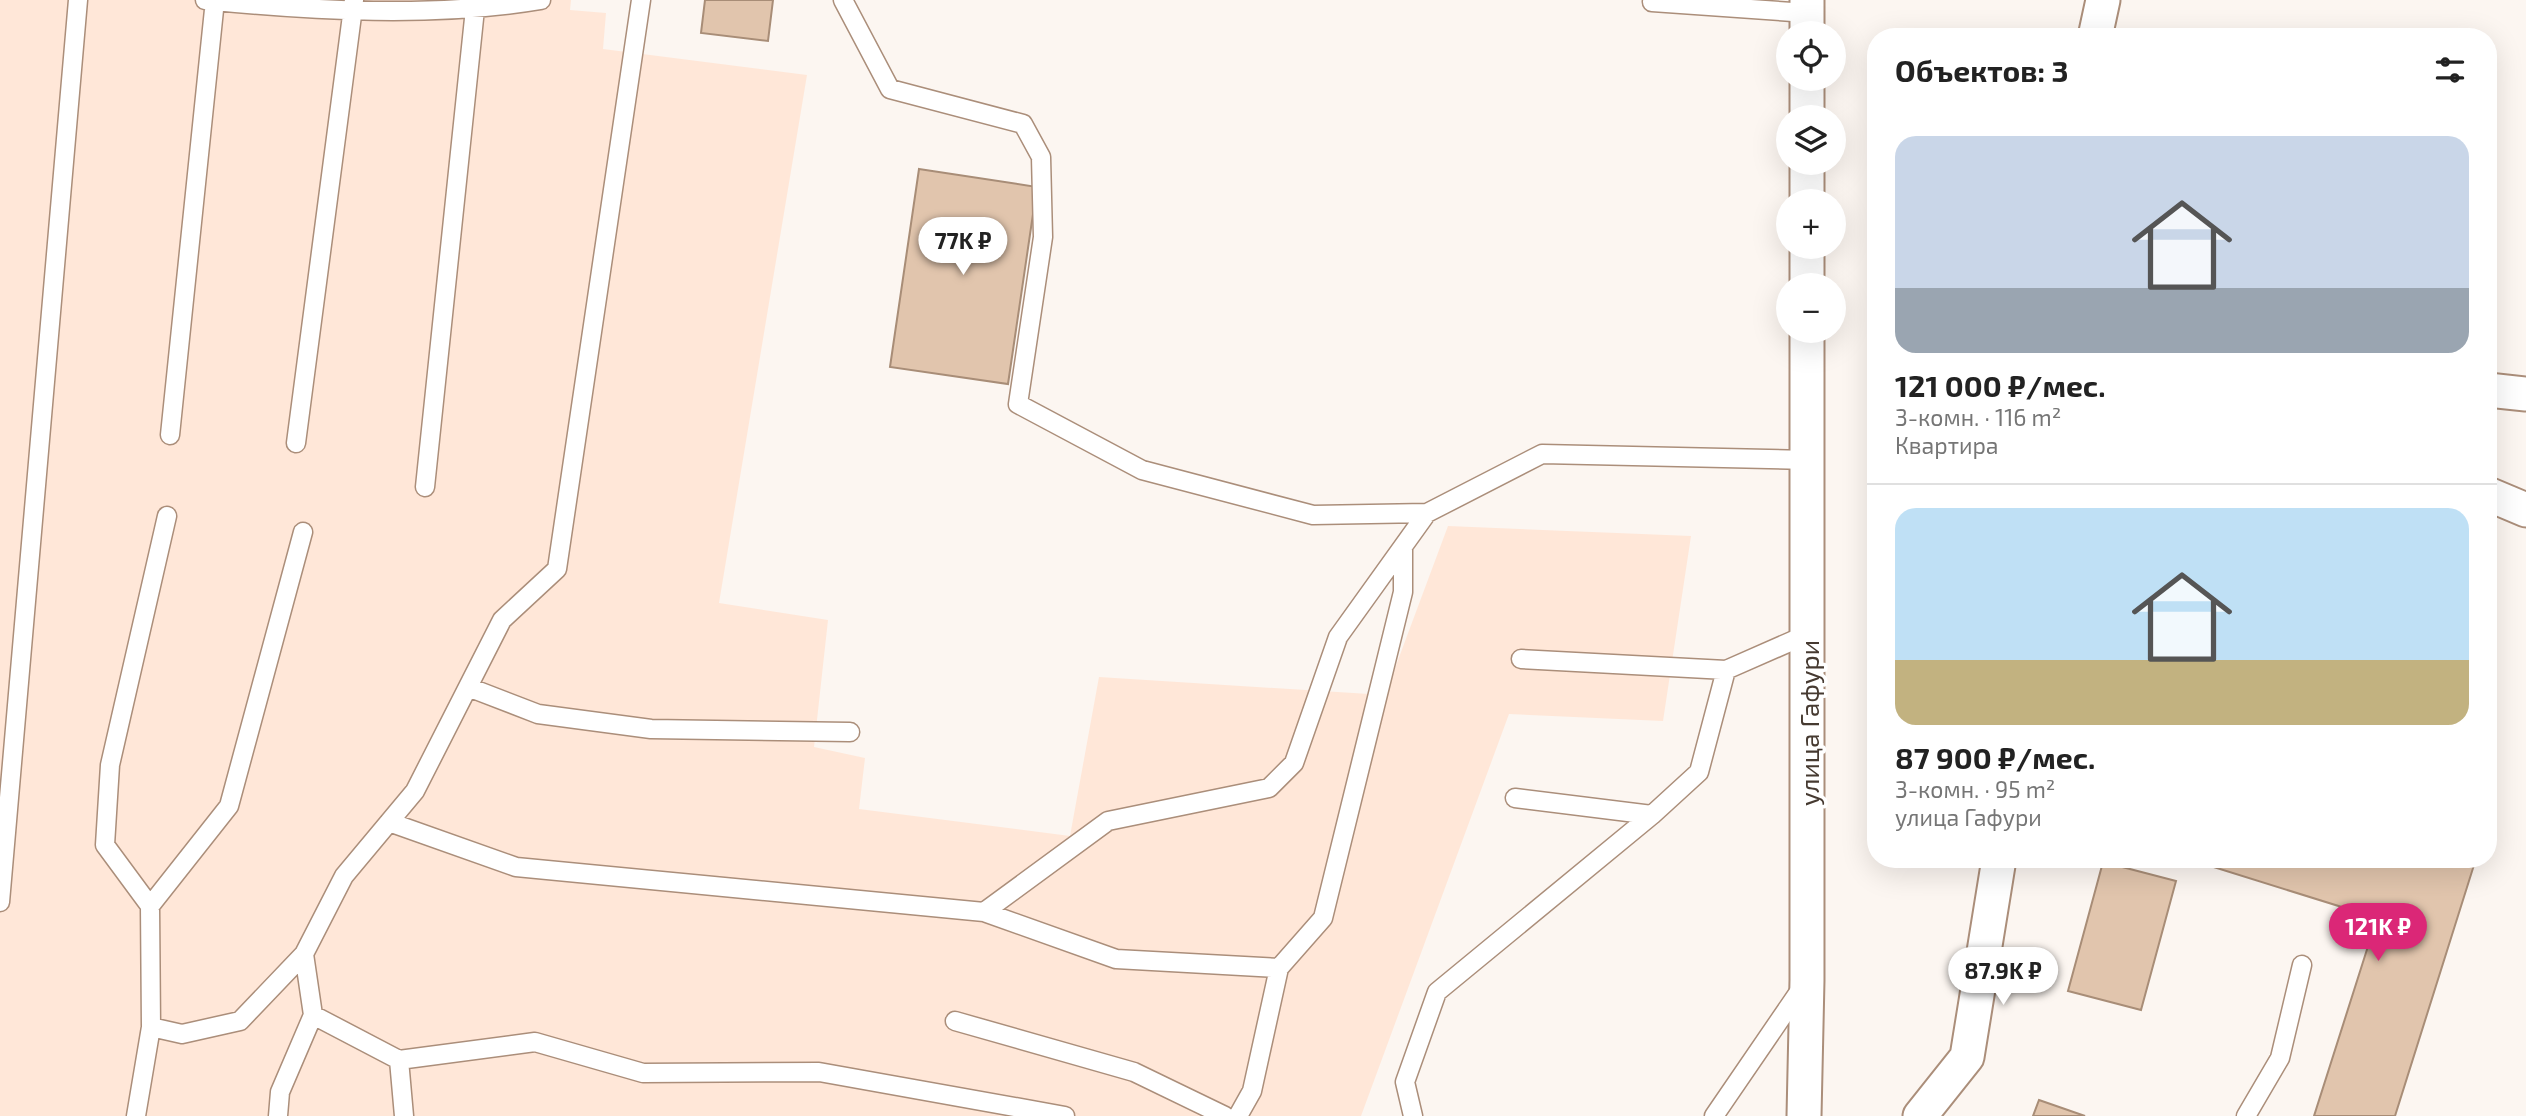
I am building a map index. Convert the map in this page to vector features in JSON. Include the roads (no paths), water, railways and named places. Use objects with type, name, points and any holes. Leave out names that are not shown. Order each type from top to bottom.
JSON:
[{"type":"street","points":[[2097,28],[2103,0]]},
{"type":"street","name":"улица Гафури","points":[[1804,1116],[1807,980],[1808,343]]},
{"type":"street","points":[[2497,391],[2526,394]]},
{"type":"street","points":[[2497,498],[2526,510]]},
{"type":"street","points":[[1920,1116],[1967,1057],[1998,868]]},
{"type":"lane","points":[[0,902],[78,0]]},
{"type":"lane","points":[[170,435],[211,0],[475,9],[496,4],[541,0]]},
{"type":"lane","points":[[151,1027],[182,1034],[240,1021],[304,954],[344,876],[415,791],[502,621],[557,569],[641,0]]},
{"type":"lane","points":[[843,0],[890,89],[1023,124],[1041,157],[1043,237],[1018,404],[1142,470],[1313,515],[1427,513],[1542,454],[1808,460]]},
{"type":"lane","points":[[1652,2],[1807,16]]},
{"type":"lane","points":[[296,443],[353,5]]},
{"type":"lane","points":[[425,488],[475,9]]},
{"type":"lane","points":[[984,912],[1108,821],[1269,788],[1294,763],[1338,637],[1427,513]]},
{"type":"lane","points":[[136,1116],[151,1027],[150,906],[105,845],[110,765],[167,516]]},
{"type":"lane","points":[[150,906],[229,806],[303,532]]},
{"type":"lane","points":[[1238,1116],[1252,1091],[1279,968],[1322,918],[1403,592],[1403,548]]},
{"type":"lane","points":[[1521,659],[1726,670],[1808,634]]},
{"type":"lane","points":[[1413,1116],[1405,1082],[1437,992],[1652,815],[1699,772],[1726,670]]},
{"type":"lane","points":[[468,687],[538,713],[651,729],[850,732]]},
{"type":"lane","points":[[1516,798],[1652,815]]},
{"type":"lane","points":[[389,822],[516,867],[984,912],[1116,959],[1279,968]]},
{"type":"lane","points":[[278,1116],[280,1092],[313,1015],[304,954]]},
{"type":"lane","points":[[2246,1116],[2280,1058],[2302,965]]},
{"type":"lane","points":[[1714,1116],[1807,980]]},
{"type":"lane","points":[[313,1015],[399,1060],[536,1042],[643,1073],[819,1072],[1065,1116]]},
{"type":"lane","points":[[955,1021],[1134,1072],[1224,1116]]},
{"type":"lane","points":[[399,1060],[404,1116]]}]
